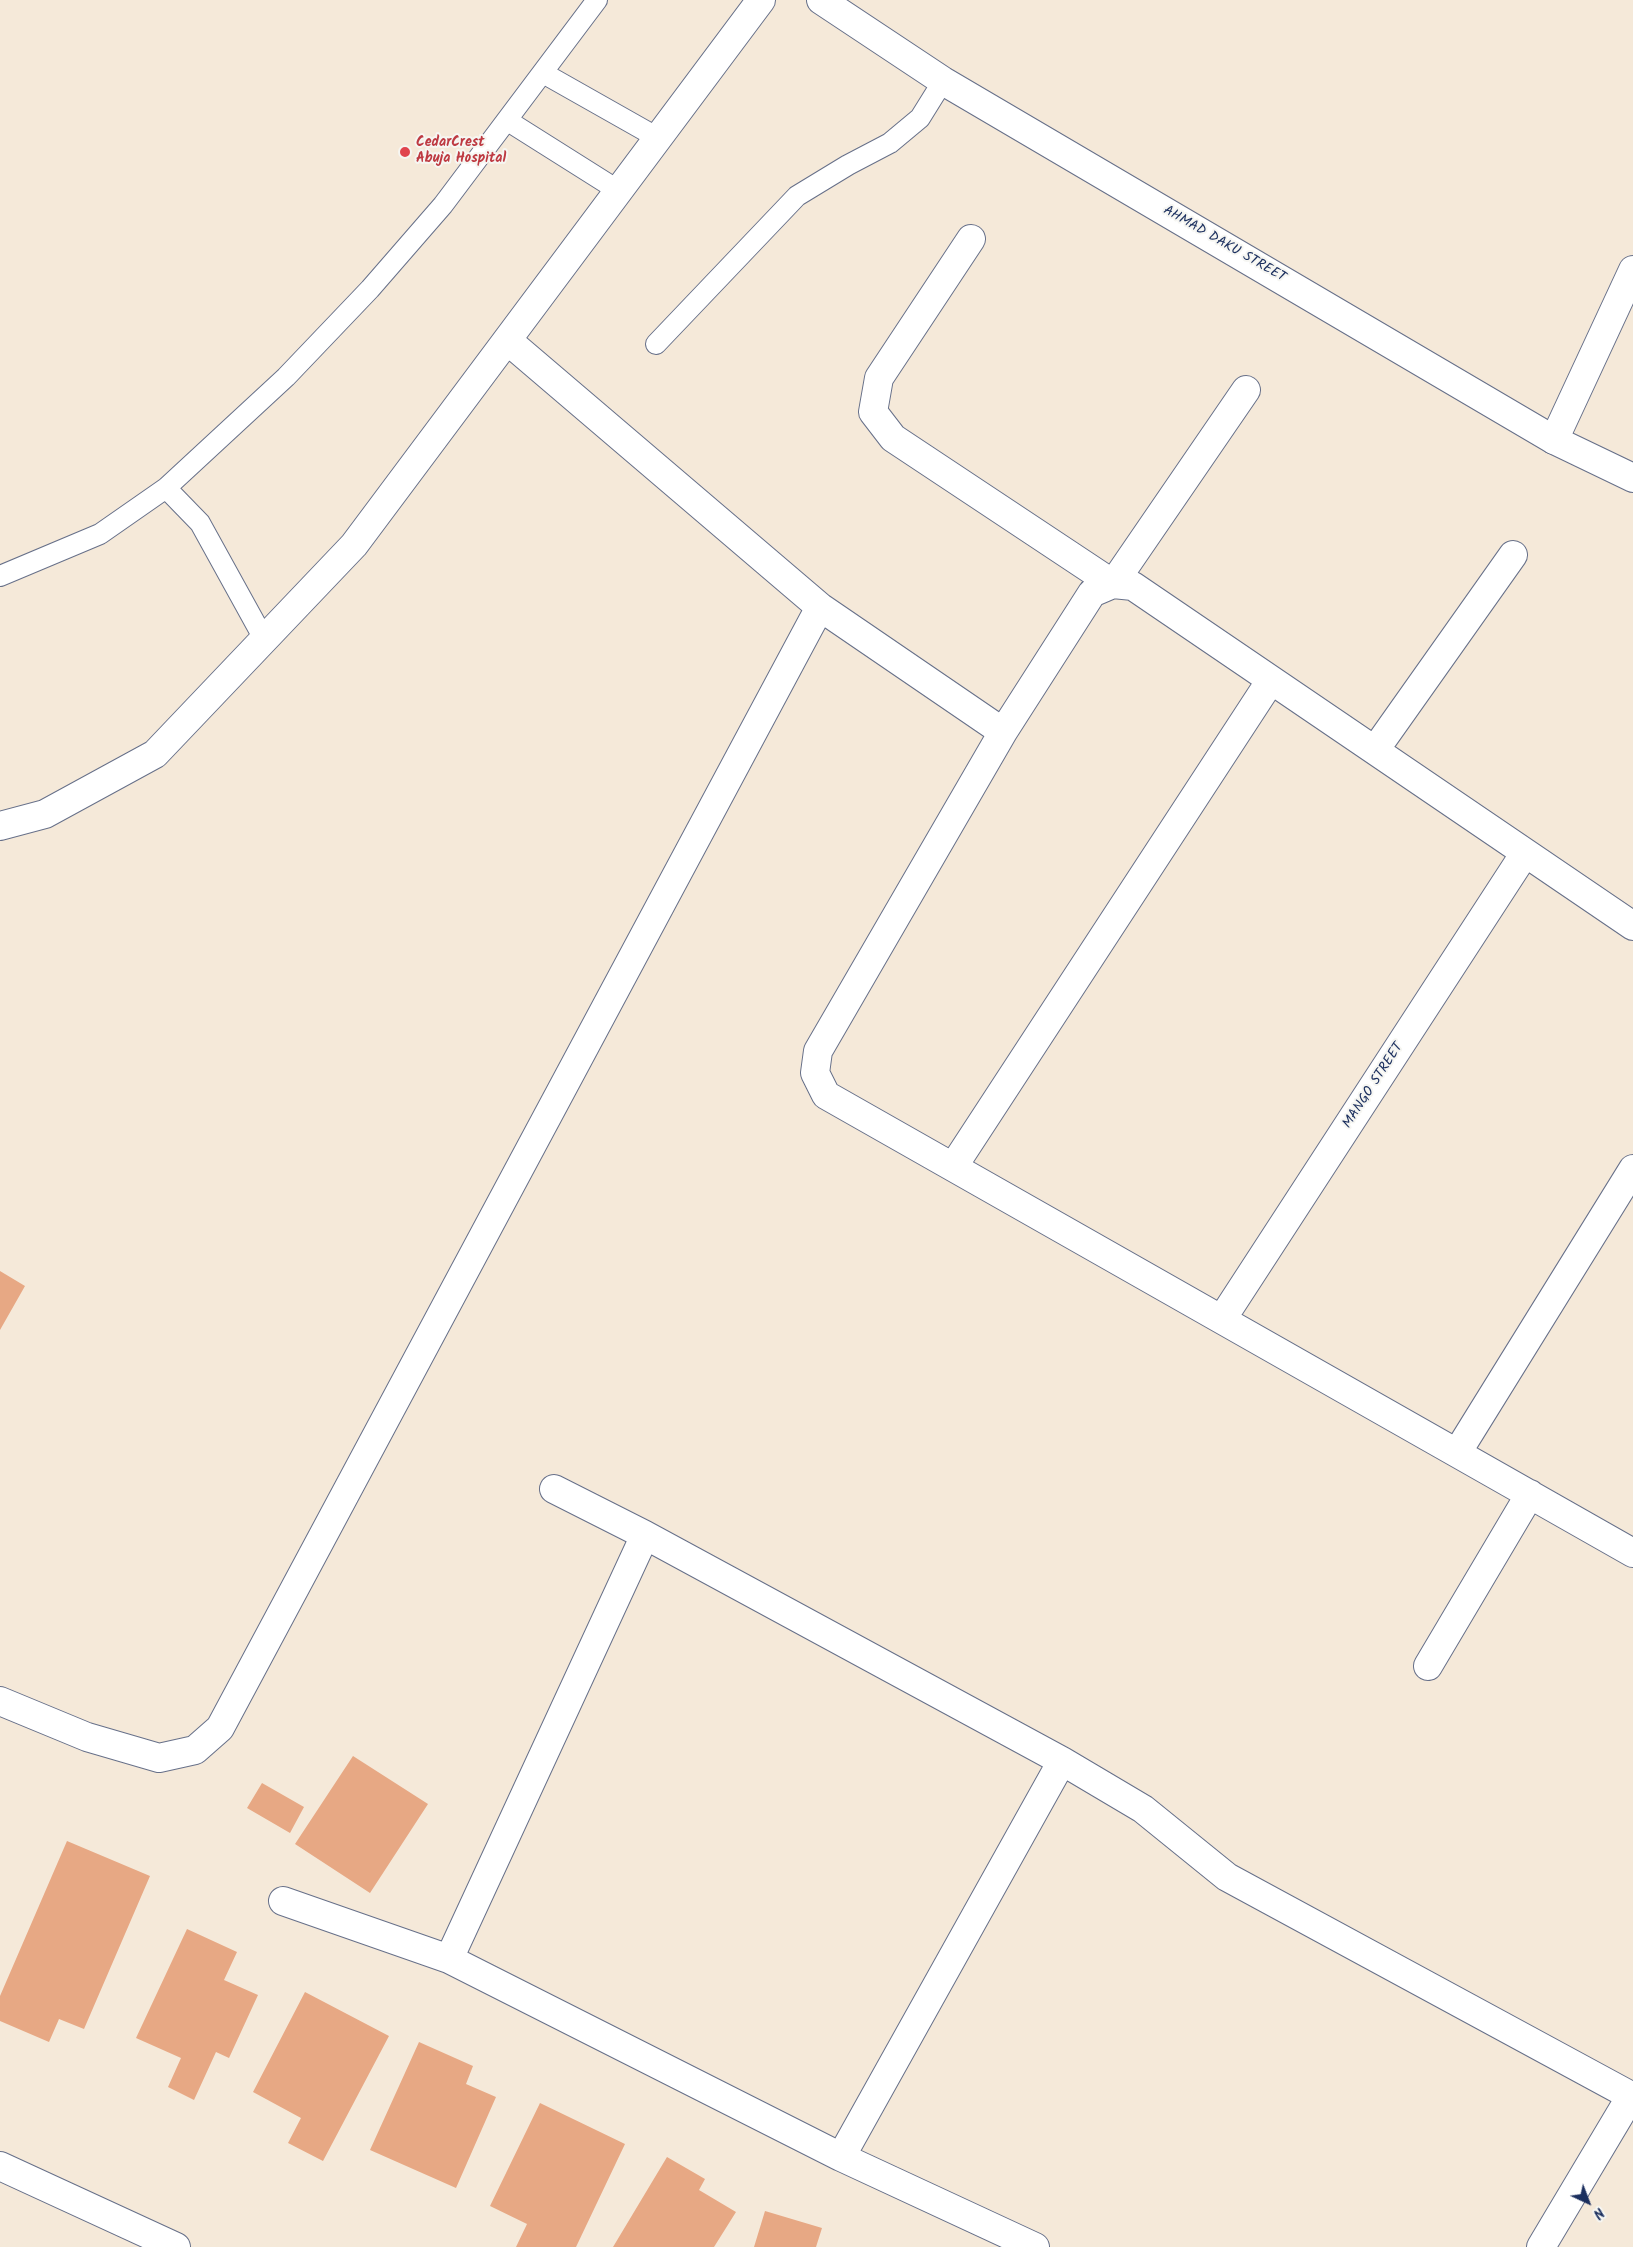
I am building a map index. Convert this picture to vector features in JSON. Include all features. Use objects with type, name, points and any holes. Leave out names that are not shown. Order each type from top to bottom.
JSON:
[{"type":"street","points":[[0,826],[45,814],[155,754],[354,545],[761,0]]},
{"type":"street","name":"AHMAD DAKU STREET","points":[[821,0],[943,81],[1554,440],[1633,478]]},
{"type":"street","points":[[971,239],[879,378],[873,412],[893,438],[1113,584],[1133,586],[1633,926]]},
{"type":"street","points":[[1554,440],[1633,270]]},
{"type":"street","points":[[507,340],[820,607],[1003,732]]},
{"type":"street","points":[[1246,390],[1113,584],[1092,593],[1003,732],[818,1051],[815,1073],[826,1095],[1633,1553]]},
{"type":"street","points":[[1375,750],[1513,555]]},
{"type":"street","points":[[0,1701],[87,1737],[159,1758],[195,1750],[220,1728],[820,607]]},
{"type":"street","points":[[953,1167],[1271,680]]},
{"type":"street","name":"MANGO STREET","points":[[1222,1319],[1525,852]]},
{"type":"street","points":[[1458,1453],[1633,1169]]},
{"type":"street","points":[[554,1489],[645,1534],[1062,1761],[1143,1809],[1227,1877],[1632,2097],[1541,2247]]},
{"type":"street","points":[[1428,1666],[1530,1494]]},
{"type":"street","points":[[449,1959],[645,1534]]},
{"type":"street","points":[[841,2158],[1062,1761]]},
{"type":"street","points":[[283,1901],[449,1959],[841,2158],[1035,2247]]},
{"type":"street","points":[[0,2166],[176,2247]]},
{"type":"lane","points":[[0,576],[100,534],[166,488],[286,377],[370,289],[443,205],[508,121],[597,0]]},
{"type":"lane","points":[[543,73],[658,138]]},
{"type":"lane","points":[[656,344],[798,196],[848,165],[890,144],[920,118],[943,81]]},
{"type":"lane","points":[[508,121],[619,190]]},
{"type":"lane","points":[[166,488],[200,523],[264,639]]},
{"type":"building","points":[[0,1271],[25,1286],[0,1330]]},
{"type":"building","points":[[353,1756],[428,1804],[370,1893],[295,1844]]},
{"type":"building","points":[[262,1783],[304,1807],[290,1833],[247,1808]]},
{"type":"building","points":[[67,1841],[150,1876],[84,2029],[59,2019],[49,2042],[0,2021],[0,1996]]},
{"type":"building","points":[[187,1929],[237,1952],[224,1980],[258,1995],[229,2058],[216,2052],[194,2100],[168,2087],[181,2058],[136,2038]]},
{"type":"building","points":[[305,1992],[389,2036],[323,2161],[288,2143],[301,2118],[253,2092]]},
{"type":"building","points":[[419,2042],[473,2066],[466,2084],[496,2097],[456,2188],[370,2150]]},
{"type":"building","points":[[540,2103],[625,2144],[576,2247],[516,2247],[527,2224],[490,2206]]},
{"type":"building","points":[[667,2157],[705,2179],[699,2190],[736,2212],[714,2247],[613,2247]]},
{"type":"building","points":[[765,2211],[822,2228],[816,2247],[754,2247]]},
{"type":"place","name":"CedarCrest Abuja Hospital","points":[[405,152]]}]
